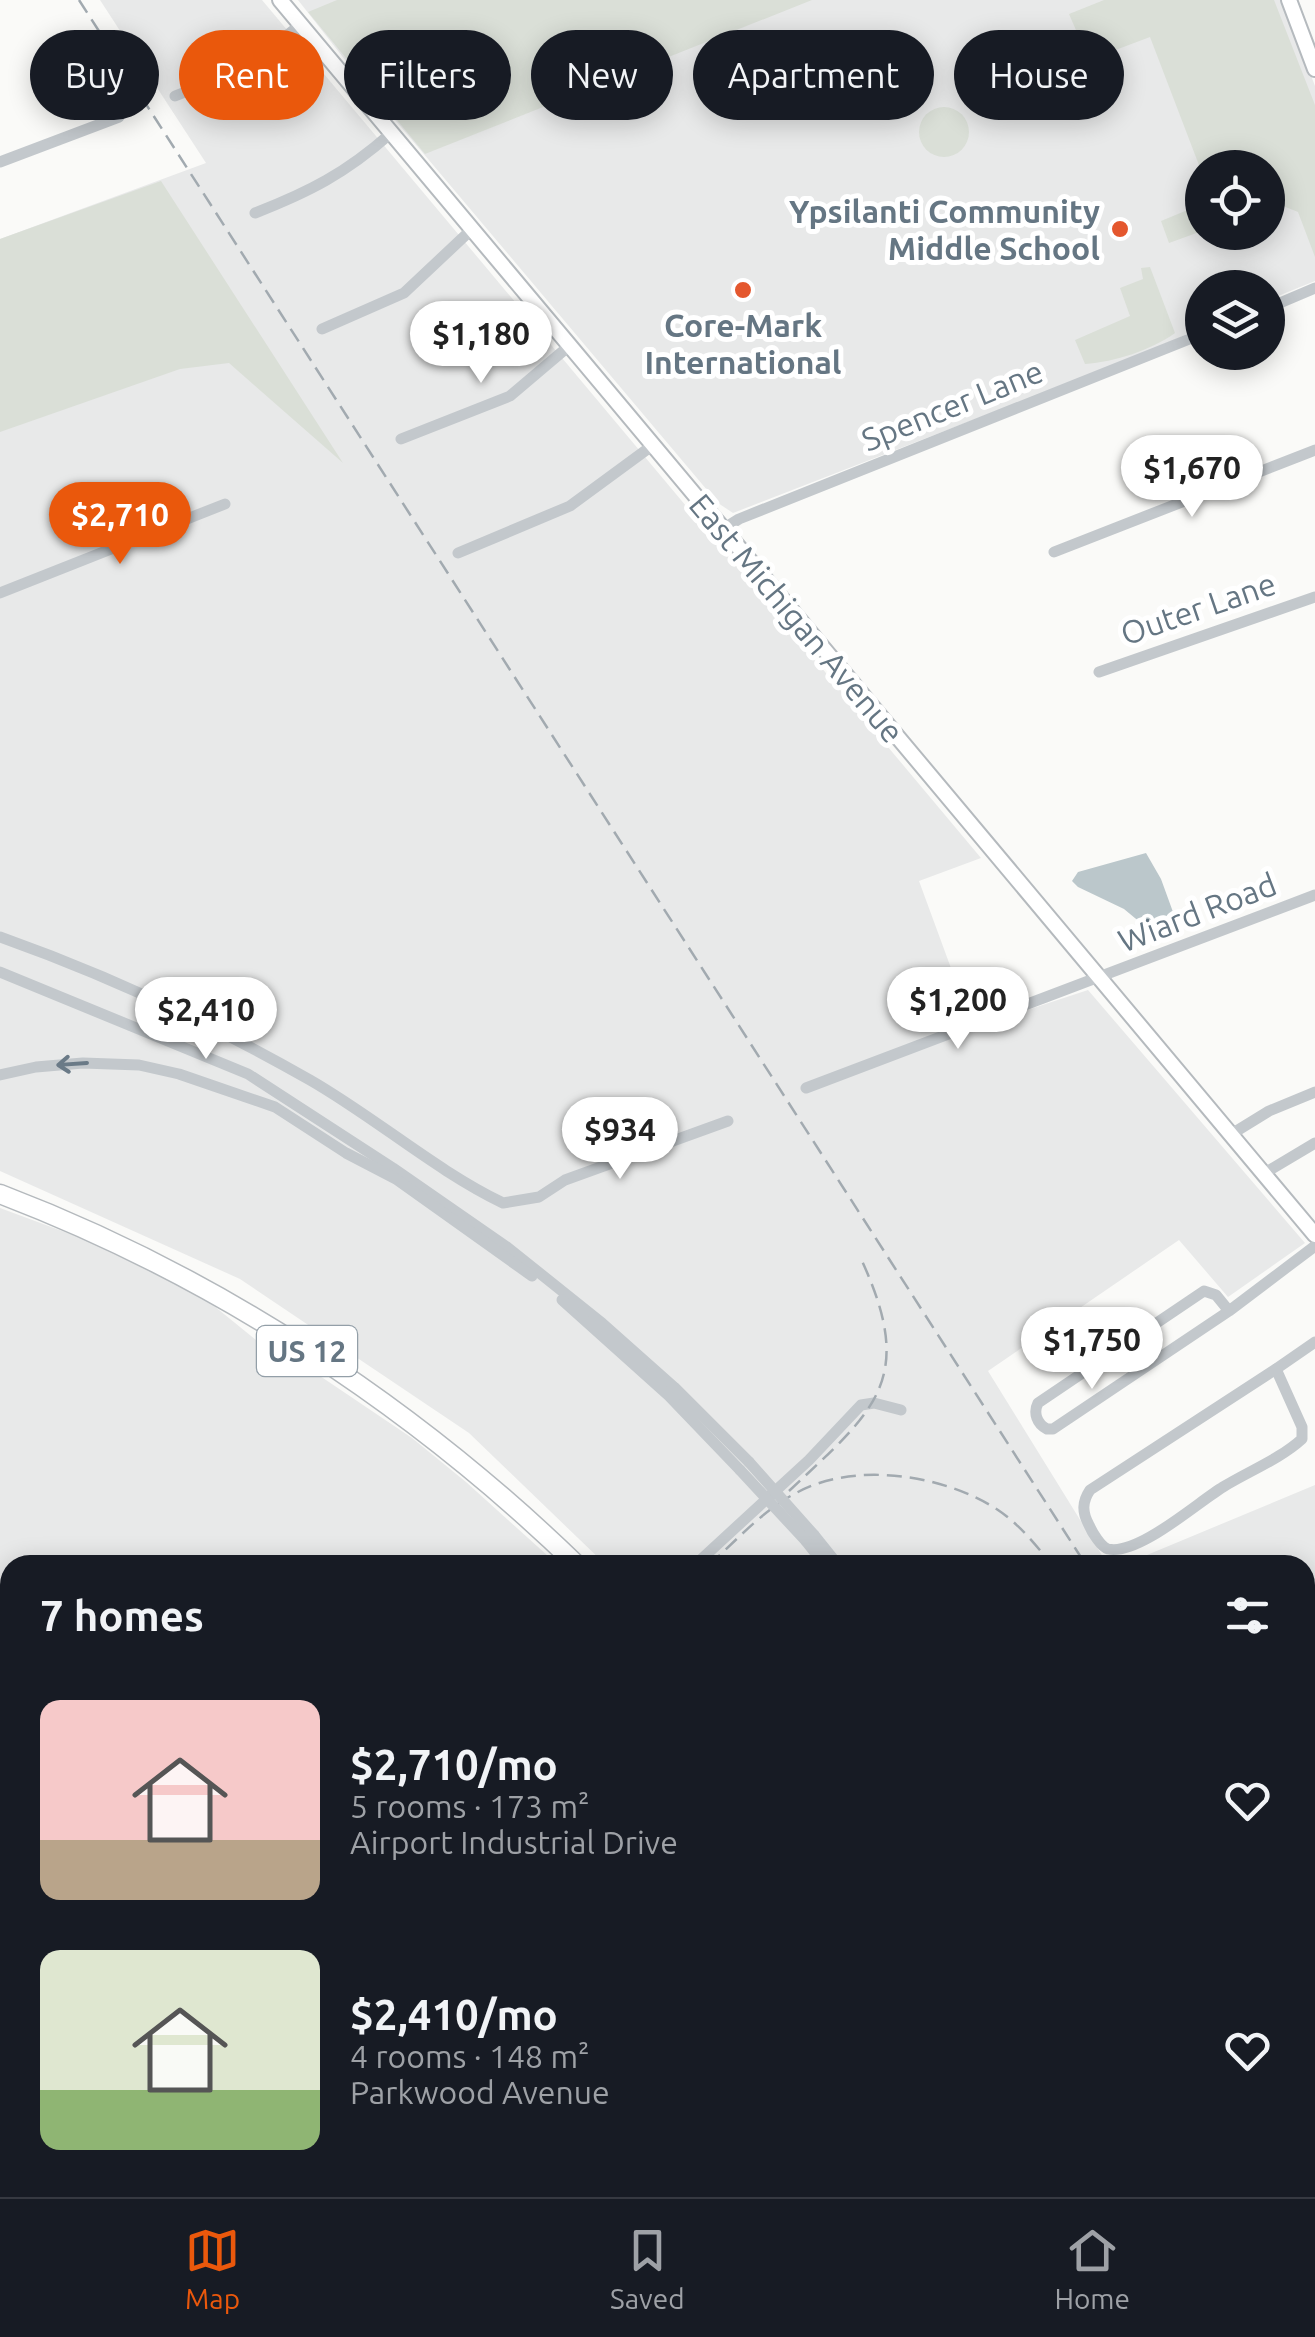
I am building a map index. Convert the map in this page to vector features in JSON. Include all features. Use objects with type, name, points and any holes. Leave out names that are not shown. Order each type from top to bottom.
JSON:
[{"type":"highway","name":"US 12","points":[[0,1194],[122,1247],[196,1285],[315,1356],[466,1465],[566,1555]]},
{"type":"main road","name":"East Michigan Avenue","points":[[280,0],[1315,1235]]},
{"type":"main road","points":[[1288,0],[1315,69]]},
{"type":"street","points":[[175,96],[246,68],[300,26]]},
{"type":"street","points":[[0,162],[111,120]]},
{"type":"street","points":[[255,213],[310,192],[344,172],[390,134]]},
{"type":"street","points":[[322,330],[404,293],[471,230]]},
{"type":"street","points":[[1285,301],[1315,288]]},
{"type":"street","name":"Spencer Lane","points":[[723,529],[1185,341]]},
{"type":"street","points":[[402,439],[510,396],[569,346]]},
{"type":"street","points":[[458,553],[570,506],[653,446]]},
{"type":"street","points":[[1054,552],[1315,450]]},
{"type":"street","points":[[0,592],[225,504]]},
{"type":"street","name":"Outer Lane","points":[[1099,672],[1315,597]]},
{"type":"street","name":"Wiard Road","points":[[806,1088],[1315,895]]},
{"type":"street","points":[[0,937],[138,993],[228,1036],[313,1082],[503,1202],[540,1196],[565,1180],[728,1121]]},
{"type":"street","points":[[0,972],[248,1074],[506,1247],[602,1322],[674,1388],[827,1555]]},
{"type":"street","points":[[0,1076],[83,1062],[139,1066],[179,1074],[275,1107],[346,1154],[389,1175],[494,1248],[591,1325],[744,1466]]},
{"type":"street","points":[[1230,1135],[1269,1111],[1314,1094]]},
{"type":"street","points":[[1263,1174],[1315,1143]]},
{"type":"street","points":[[1229,1311],[1216,1294],[1204,1291],[1038,1403],[1039,1422],[1047,1430],[1053,1429],[1229,1311],[1315,1246]]},
{"type":"street","points":[[1276,1369],[1302,1427],[1302,1439],[1221,1488],[1161,1531],[1137,1543],[1103,1547],[1088,1524],[1083,1507],[1090,1490],[1315,1342]]},
{"type":"street","points":[[706,1555],[809,1460],[861,1405],[874,1403],[901,1410]]},
{"type":"street","points":[[810,1539],[819,1555]]},
{"type":"shaded area","points":[[100,0],[262,0],[287,30],[179,30],[179,120],[324,120],[324,74],[344,98],[344,120],[363,120],[981,858],[919,881],[973,1028],[1088,990],[1305,1243],[1228,1297],[1179,1240],[988,1371],[1102,1555],[596,1555],[469,1433],[240,1279],[0,1171],[0,239],[206,163],[159,91],[159,30],[120,30]]},
{"type":"shaded area","points":[[298,0],[1282,0],[1315,86],[1315,281],[1285,293],[1285,270],[1185,270],[1185,335],[733,513],[718,503],[395,120],[511,120],[511,30],[344,30],[344,59]]},
{"type":"shaded area","points":[[337,0],[812,0],[737,30],[693,30],[693,47],[673,55],[673,30],[531,30],[531,112],[511,120],[511,30],[344,30],[344,56],[308,12]]},
{"type":"shaded area","points":[[1104,0],[1274,0],[1315,105],[1315,257],[1298,212],[1285,207],[1285,150],[1193,150],[1150,37],[1124,47],[1124,30],[1076,30],[1069,14]]},
{"type":"shaded area","points":[[934,109],[954,109],[954,120],[967,122],[967,142],[954,155],[934,155],[921,142],[921,122],[934,120]]},
{"type":"shaded area","points":[[397,120],[510,120],[425,154]]},
{"type":"shaded area","points":[[161,181],[343,463],[229,363],[180,369],[0,432],[0,239]]},
{"type":"shaded area","points":[[1185,211],[1185,237],[1169,243],[1161,221]]},
{"type":"shaded area","points":[[1150,267],[1175,333],[1132,354],[1085,364],[1075,340],[1130,316],[1120,288],[1143,279],[1141,268]]},
{"type":"shaded area","points":[[1146,853],[1173,912],[1165,925],[1147,928],[1124,909],[1072,881],[1078,872]]},
{"type":"shaded area","points":[[0,1208],[89,1241],[203,1297],[256,1340],[323,1378],[412,1438],[547,1555],[0,1555]]},
{"type":"shaded area","points":[[1315,1485],[1315,1555],[1147,1555]]},
{"type":"railway","points":[[79,0],[1080,1555]]},
{"type":"railway","points":[[789,1491],[844,1438],[878,1391],[885,1365],[886,1336],[862,1261]]},
{"type":"railway","points":[[720,1555],[762,1516],[798,1492],[821,1482],[873,1475],[927,1481],[977,1498],[1013,1522],[1044,1555]]},
{"type":"place","name":"Ypsilanti Community Middle School","points":[[1120,229]]},
{"type":"place","name":"Core-Mark International","points":[[743,290]]}]
